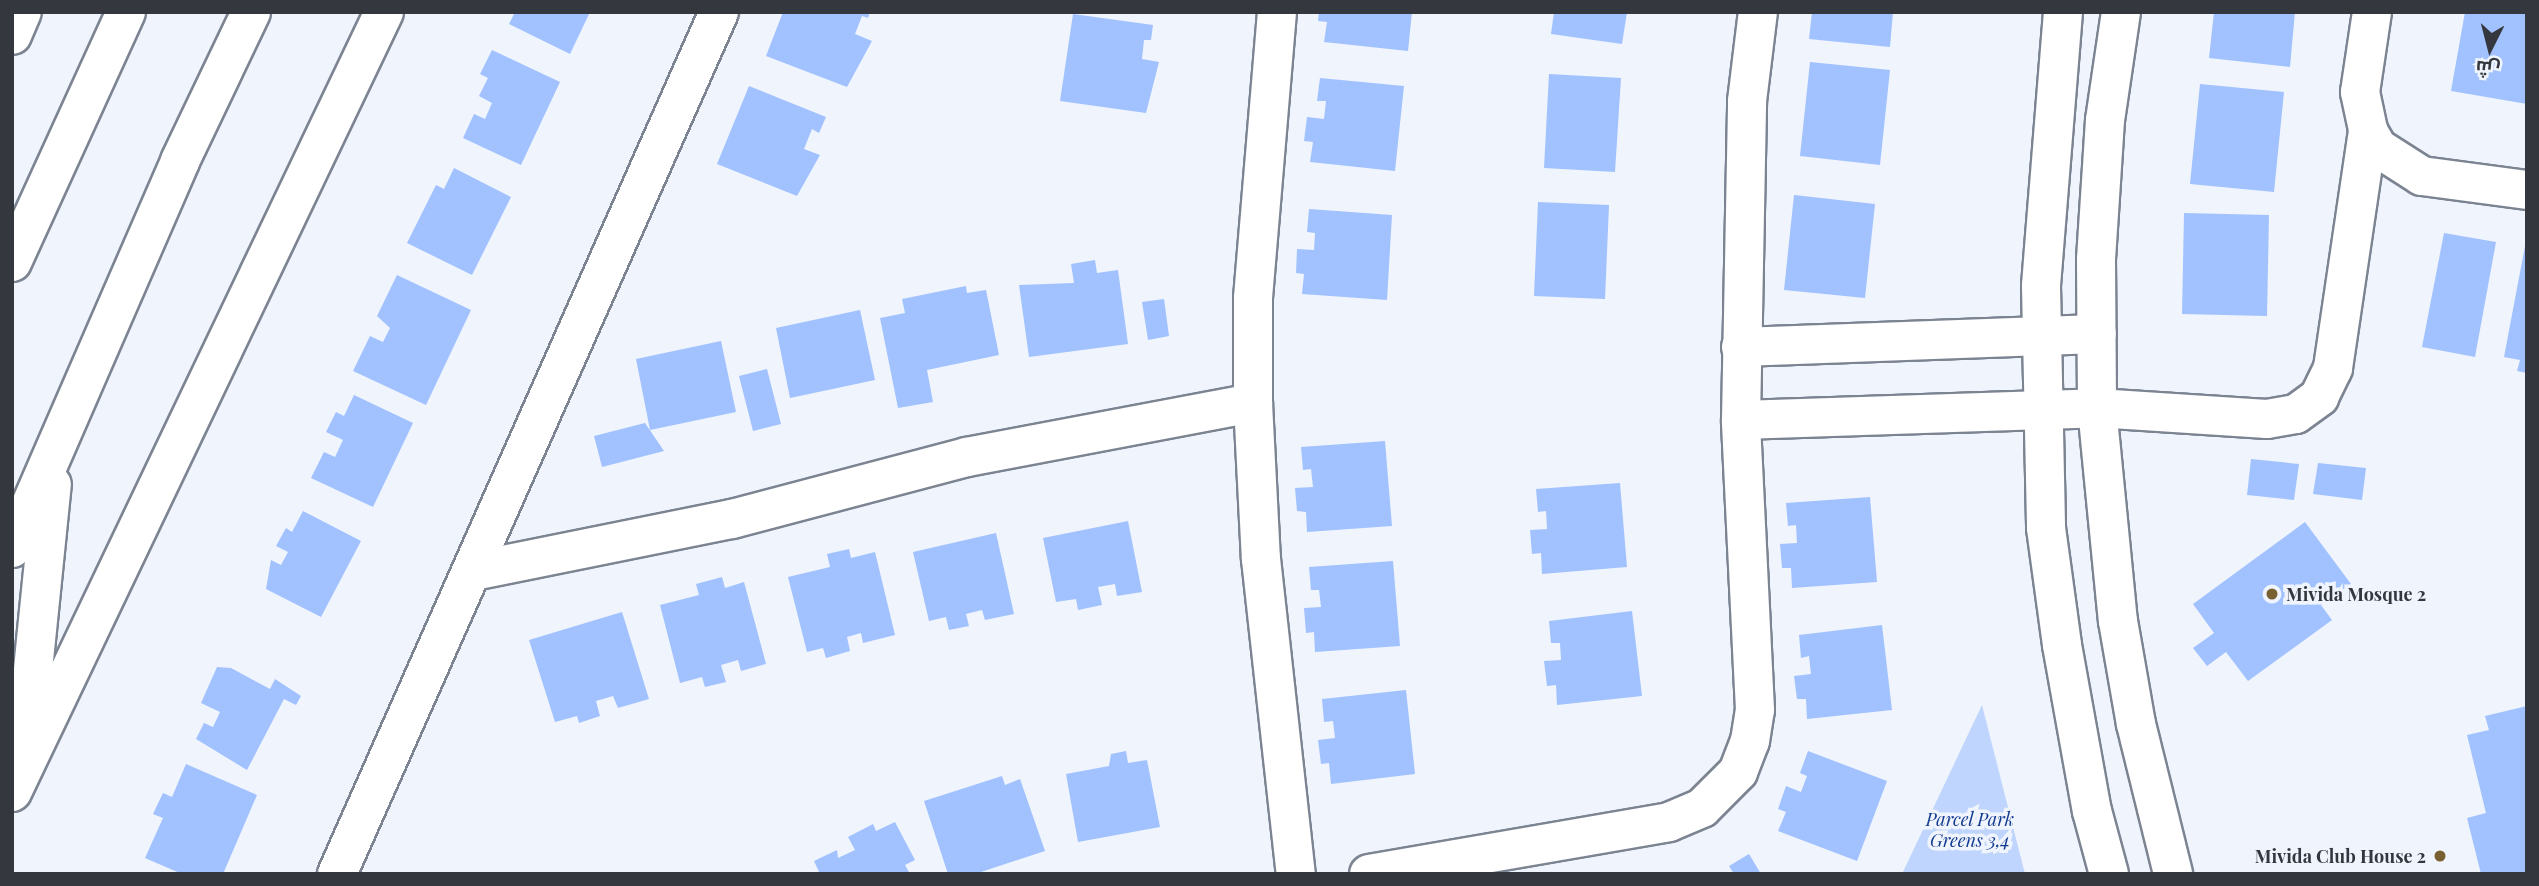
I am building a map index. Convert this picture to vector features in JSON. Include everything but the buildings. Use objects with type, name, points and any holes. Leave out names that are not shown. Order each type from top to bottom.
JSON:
[{"type":"street","points":[[12,35],[22,12]]},
{"type":"street","points":[[12,262],[126,12]]},
{"type":"street","points":[[12,548],[180,161],[251,12]]},
{"type":"street","points":[[18,780],[384,12]]},
{"type":"street","points":[[337,874],[719,12]]},
{"type":"street","points":[[1277,12],[1254,284],[1253,403],[1261,558],[1296,874]]},
{"type":"street","points":[[1369,874],[1670,822],[1721,794],[1738,772],[1755,710],[1741,420],[1741,346],[1747,101],[1758,12]]},
{"type":"street","points":[[2063,12],[2053,103],[2040,336],[2046,528],[2062,645],[2092,811],[2109,874]]},
{"type":"street","points":[[2121,12],[2105,120],[2096,260],[2097,408],[2120,633],[2136,724],[2173,874]]},
{"type":"street","points":[[1741,420],[2097,408],[2267,419],[2296,414],[2319,397],[2333,368],[2368,131],[2360,92],[2372,12]]},
{"type":"street","points":[[2368,131],[2391,160],[2422,176],[2527,190]]},
{"type":"street","points":[[1741,346],[2097,334]]},
{"type":"street","points":[[473,571],[732,519],[967,457],[1253,403]]},
{"type":"street","points":[[18,780],[55,448]]},
{"type":"green space","name":"Parcel Park Greens 3,4","points":[[1982,705],[2025,874],[1902,874]]},
{"type":"place","name":"Mivida Mosque 2","points":[[2272,594]]},
{"type":"place","name":"Mivida Club House 2","points":[[2440,856]]}]
